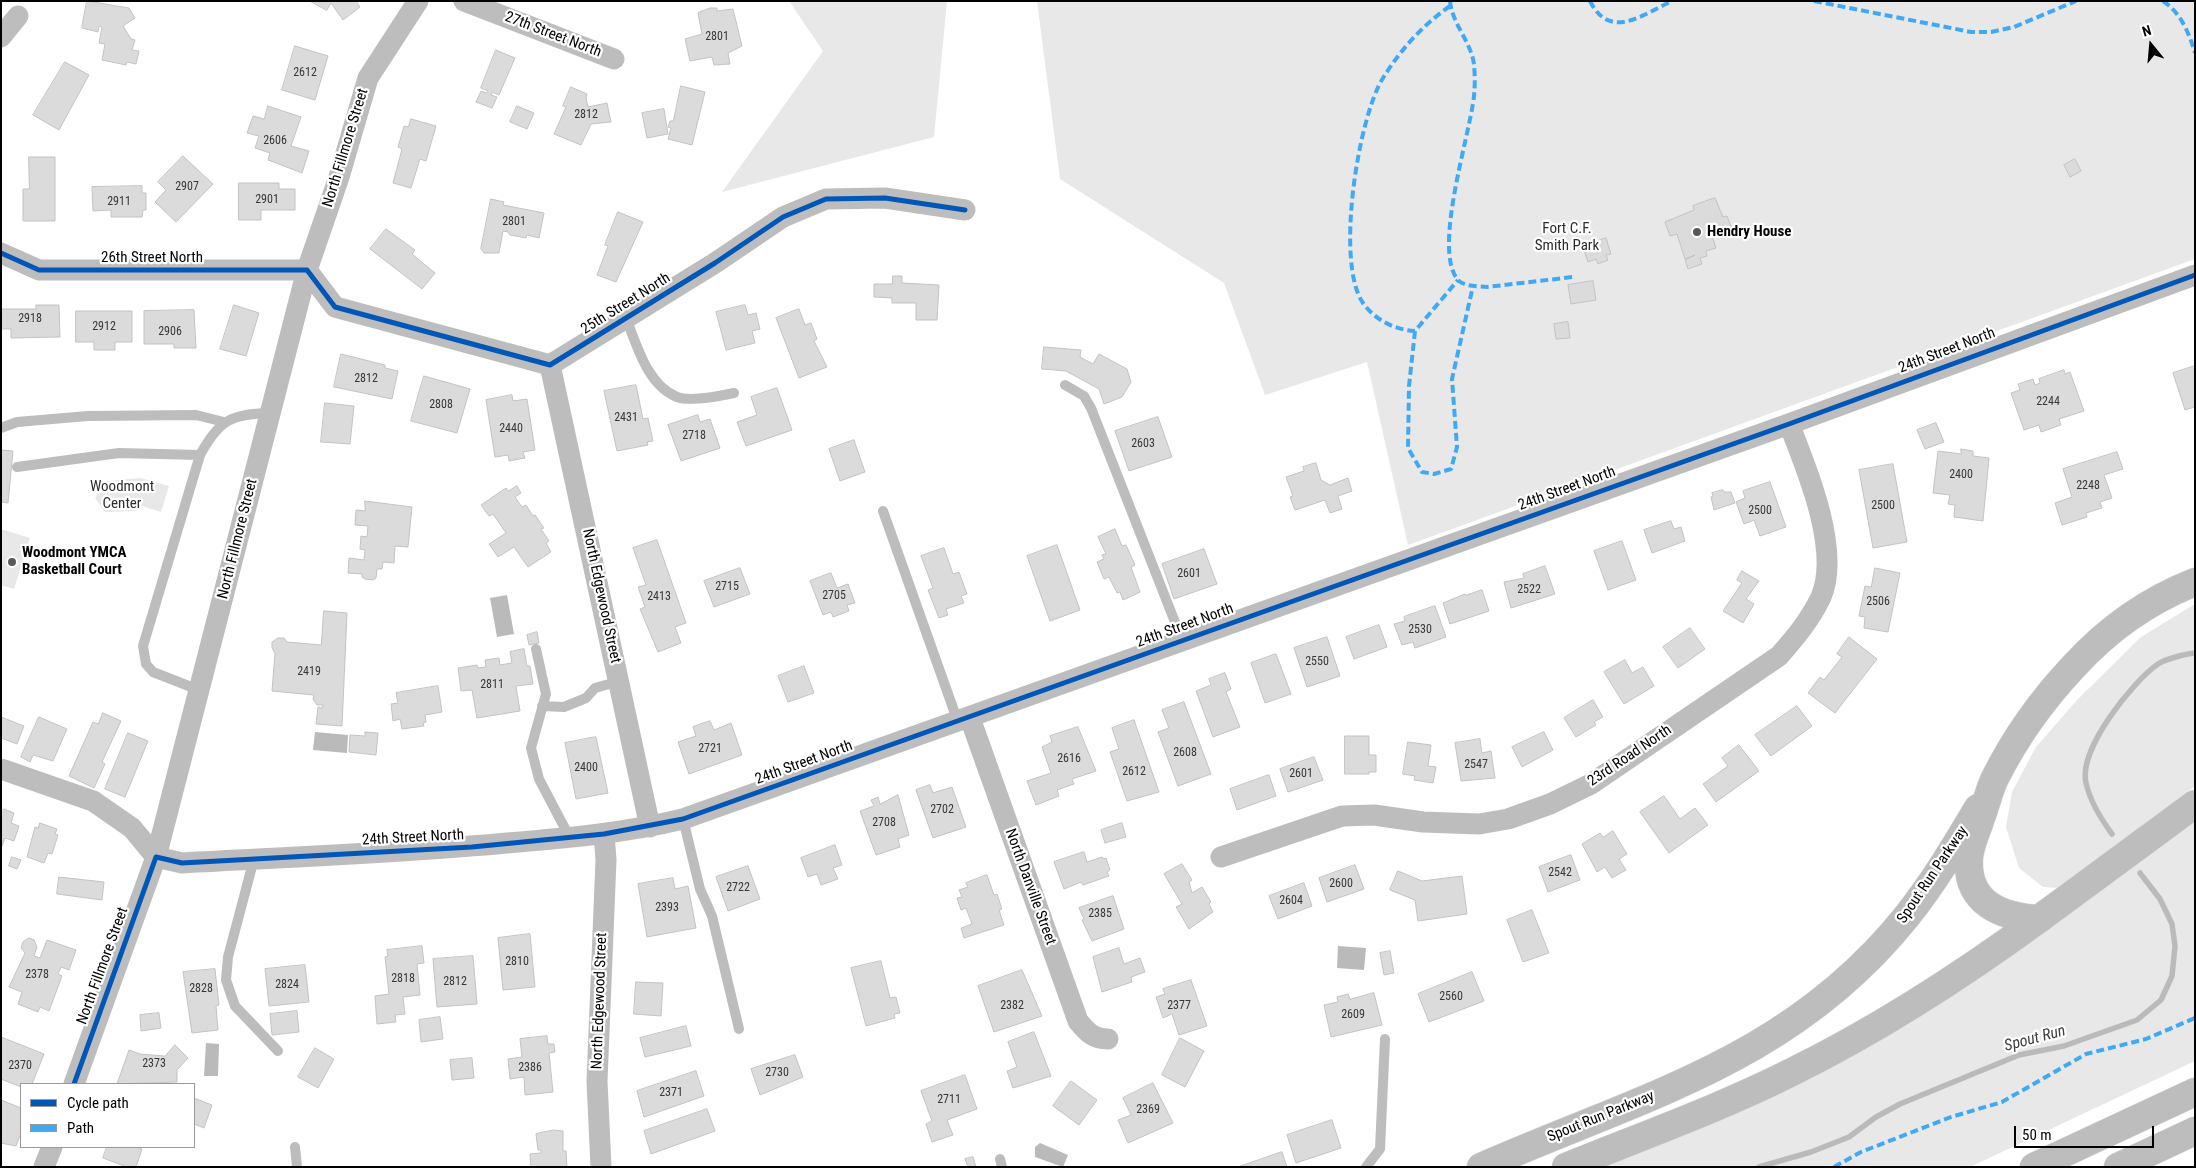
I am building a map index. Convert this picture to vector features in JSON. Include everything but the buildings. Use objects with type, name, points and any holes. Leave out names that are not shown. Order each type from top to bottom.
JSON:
[{"type":"main road","name":"Spout Run Parkway","points":[[1481,1167],[1678,1086],[1742,1054],[1801,1018],[1856,971],[1906,917],[1953,850],[2042,705],[2088,652],[2118,626],[2150,604],[2195,582]]},
{"type":"main road","points":[[1995,779],[1972,845],[1969,865],[1973,883],[1982,898],[2002,914],[2039,919]]},
{"type":"main road","points":[[1566,1167],[1754,1090],[1824,1056],[1916,1004],[2039,919],[2195,804]]},
{"type":"main road","points":[[2034,1167],[2195,1092]]},
{"type":"main road","points":[[2118,1167],[2195,1131]]},
{"type":"street","name":"North Fillmore Street","points":[[74,1083],[156,856],[307,270],[339,177],[368,78],[418,1]]},
{"type":"street","name":"27th Street North","points":[[464,1],[614,59]]},
{"type":"street","points":[[1,38],[18,16]]},
{"type":"street","name":"25th Street North","points":[[550,365],[715,264],[783,217],[826,199],[885,198],[965,210]]},
{"type":"street","name":"26th Street North","points":[[1,253],[39,270]]},
{"type":"street","name":"26th Street North","points":[[1,266],[39,270],[307,270]]},
{"type":"street","points":[[307,270],[335,307],[550,365]]},
{"type":"street","name":"24th Street North","points":[[156,856],[182,863],[472,847],[604,834],[650,827],[683,819],[1789,424],[2195,275]]},
{"type":"street","name":"North Edgewood Street","points":[[550,365],[620,681],[650,827]]},
{"type":"street","name":"23rd Road North","points":[[1221,857],[1342,816],[1374,815],[1423,822],[1479,824],[1508,819],[1550,804],[1591,784],[1779,656],[1803,629],[1817,604],[1828,568],[1824,530],[1789,424]]},
{"type":"street","name":"North Danville Street","points":[[964,720],[1078,1021],[1089,1035],[1099,1039],[1108,1039]]},
{"type":"street","points":[[1,769],[93,801],[132,828],[156,856]]},
{"type":"street","name":"North Edgewood Street","points":[[601,1167],[597,1081],[606,860],[604,834]]},
{"type":"street","points":[[44,1167],[52,1148]]},
{"type":"lane","points":[[626,318],[651,375],[664,390],[678,398],[714,397],[734,393]]},
{"type":"lane","points":[[1065,385],[1084,396],[1091,408],[1182,640]]},
{"type":"lane","points":[[199,690],[153,672],[146,664],[143,646],[200,455],[211,434],[224,422],[244,414],[270,413]]},
{"type":"lane","points":[[1,428],[17,422],[88,416],[196,415],[224,422]]},
{"type":"lane","points":[[17,467],[119,453],[200,455]]},
{"type":"lane","points":[[883,511],[964,720]]},
{"type":"lane","points":[[536,649],[546,694],[530,748],[539,779],[570,838]]},
{"type":"lane","points":[[542,706],[564,708],[586,698],[595,688],[620,681]]},
{"type":"lane","points":[[683,819],[700,889],[712,916],[739,1029]]},
{"type":"lane","points":[[254,859],[228,957],[226,980],[235,1006],[278,1051]]},
{"type":"lane","points":[[1366,1167],[1380,1149],[1385,1039]]},
{"type":"lane","points":[[295,1147],[297,1167]]},
{"type":"green space","points":[[789,1],[947,1],[934,137],[722,192],[823,51]]},
{"type":"green space","name":"Fort C.F. Smith Park","points":[[1037,1],[2195,1],[2195,259],[1408,545],[1367,362],[1265,395],[1224,283],[1060,179]]},
{"type":"green space","name":"Woodmont Center","points":[[140,478],[169,486],[161,512],[142,506],[135,511],[105,512],[95,498],[108,481]]},
{"type":"green space","name":"Woodmont YMCA Basketball Court","points":[[1,529],[30,538],[14,589],[1,585]]},
{"type":"green space","points":[[2195,604],[2195,786],[2060,888],[2043,887],[2019,868],[2006,827],[2012,792],[2036,747],[2077,700],[2141,637]]},
{"type":"green space","points":[[2195,822],[2195,1061],[1970,1167],[1593,1167],[1829,1068],[1910,1023],[2063,918]]},
{"type":"shaded area","points":[[507,595],[514,634],[497,637],[490,598]]},
{"type":"shaded area","points":[[315,732],[348,735],[347,753],[313,750]]},
{"type":"shaded area","points":[[1338,946],[1366,948],[1364,970],[1337,968]]},
{"type":"shaded area","points":[[206,1043],[219,1044],[218,1076],[204,1076]]},
{"type":"shaded area","points":[[1040,1143],[1068,1155],[1063,1167],[1035,1157],[1035,1147]]},
{"type":"waterway","name":"Spout Run","points":[[2112,834],[2096,810],[2086,783],[2086,769],[2090,753],[2109,718],[2147,673],[2166,660],[2195,653]]},
{"type":"waterway","name":"Spout Run","points":[[1759,1167],[1811,1152],[1849,1137],[1876,1117],[1900,1104],[2019,1055],[2064,1046],[2137,1020],[2161,1000],[2172,976],[2175,946],[2172,924],[2160,899],[2140,873]]},
{"type":"marked path","points":[[1450,1],[1454,18],[1470,49],[1475,80],[1471,114],[1451,219],[1449,244],[1451,265],[1458,280],[1464,284],[1475,286],[1487,287],[1573,277]]},
{"type":"marked path","points":[[1590,1],[1598,13],[1607,20],[1617,22],[1638,18],[1672,1]]},
{"type":"marked path","points":[[1814,1],[1971,32],[1991,32],[2014,27],[2076,1]]},
{"type":"marked path","points":[[2163,1],[2175,11],[2184,24],[2195,53]]},
{"type":"marked path","points":[[1450,6],[1422,29],[1405,47],[1383,78],[1365,124],[1358,156],[1350,225],[1351,257],[1355,283],[1363,303],[1373,314],[1386,323],[1400,329],[1415,331],[1458,280]]},
{"type":"marked path","points":[[1415,331],[1409,386],[1408,448],[1422,472],[1434,474],[1451,469],[1457,447],[1452,379],[1473,286]]},
{"type":"marked path","points":[[1834,1167],[1861,1152],[1951,1117],[2002,1102],[2086,1054],[2146,1039],[2195,1018]]},
{"type":"cycle path","points":[[1,253],[39,270],[307,270],[335,307],[550,365],[715,263],[783,217],[826,199],[885,198],[965,210]]},
{"type":"cycle path","points":[[74,1083],[156,857],[182,863],[472,847],[604,834],[683,819],[1789,424],[2195,275]]},
{"type":"place","name":"Hendry House","points":[[1697,232]]},
{"type":"place","name":"Woodmont YMCA Basketball Court","points":[[12,562]]}]
